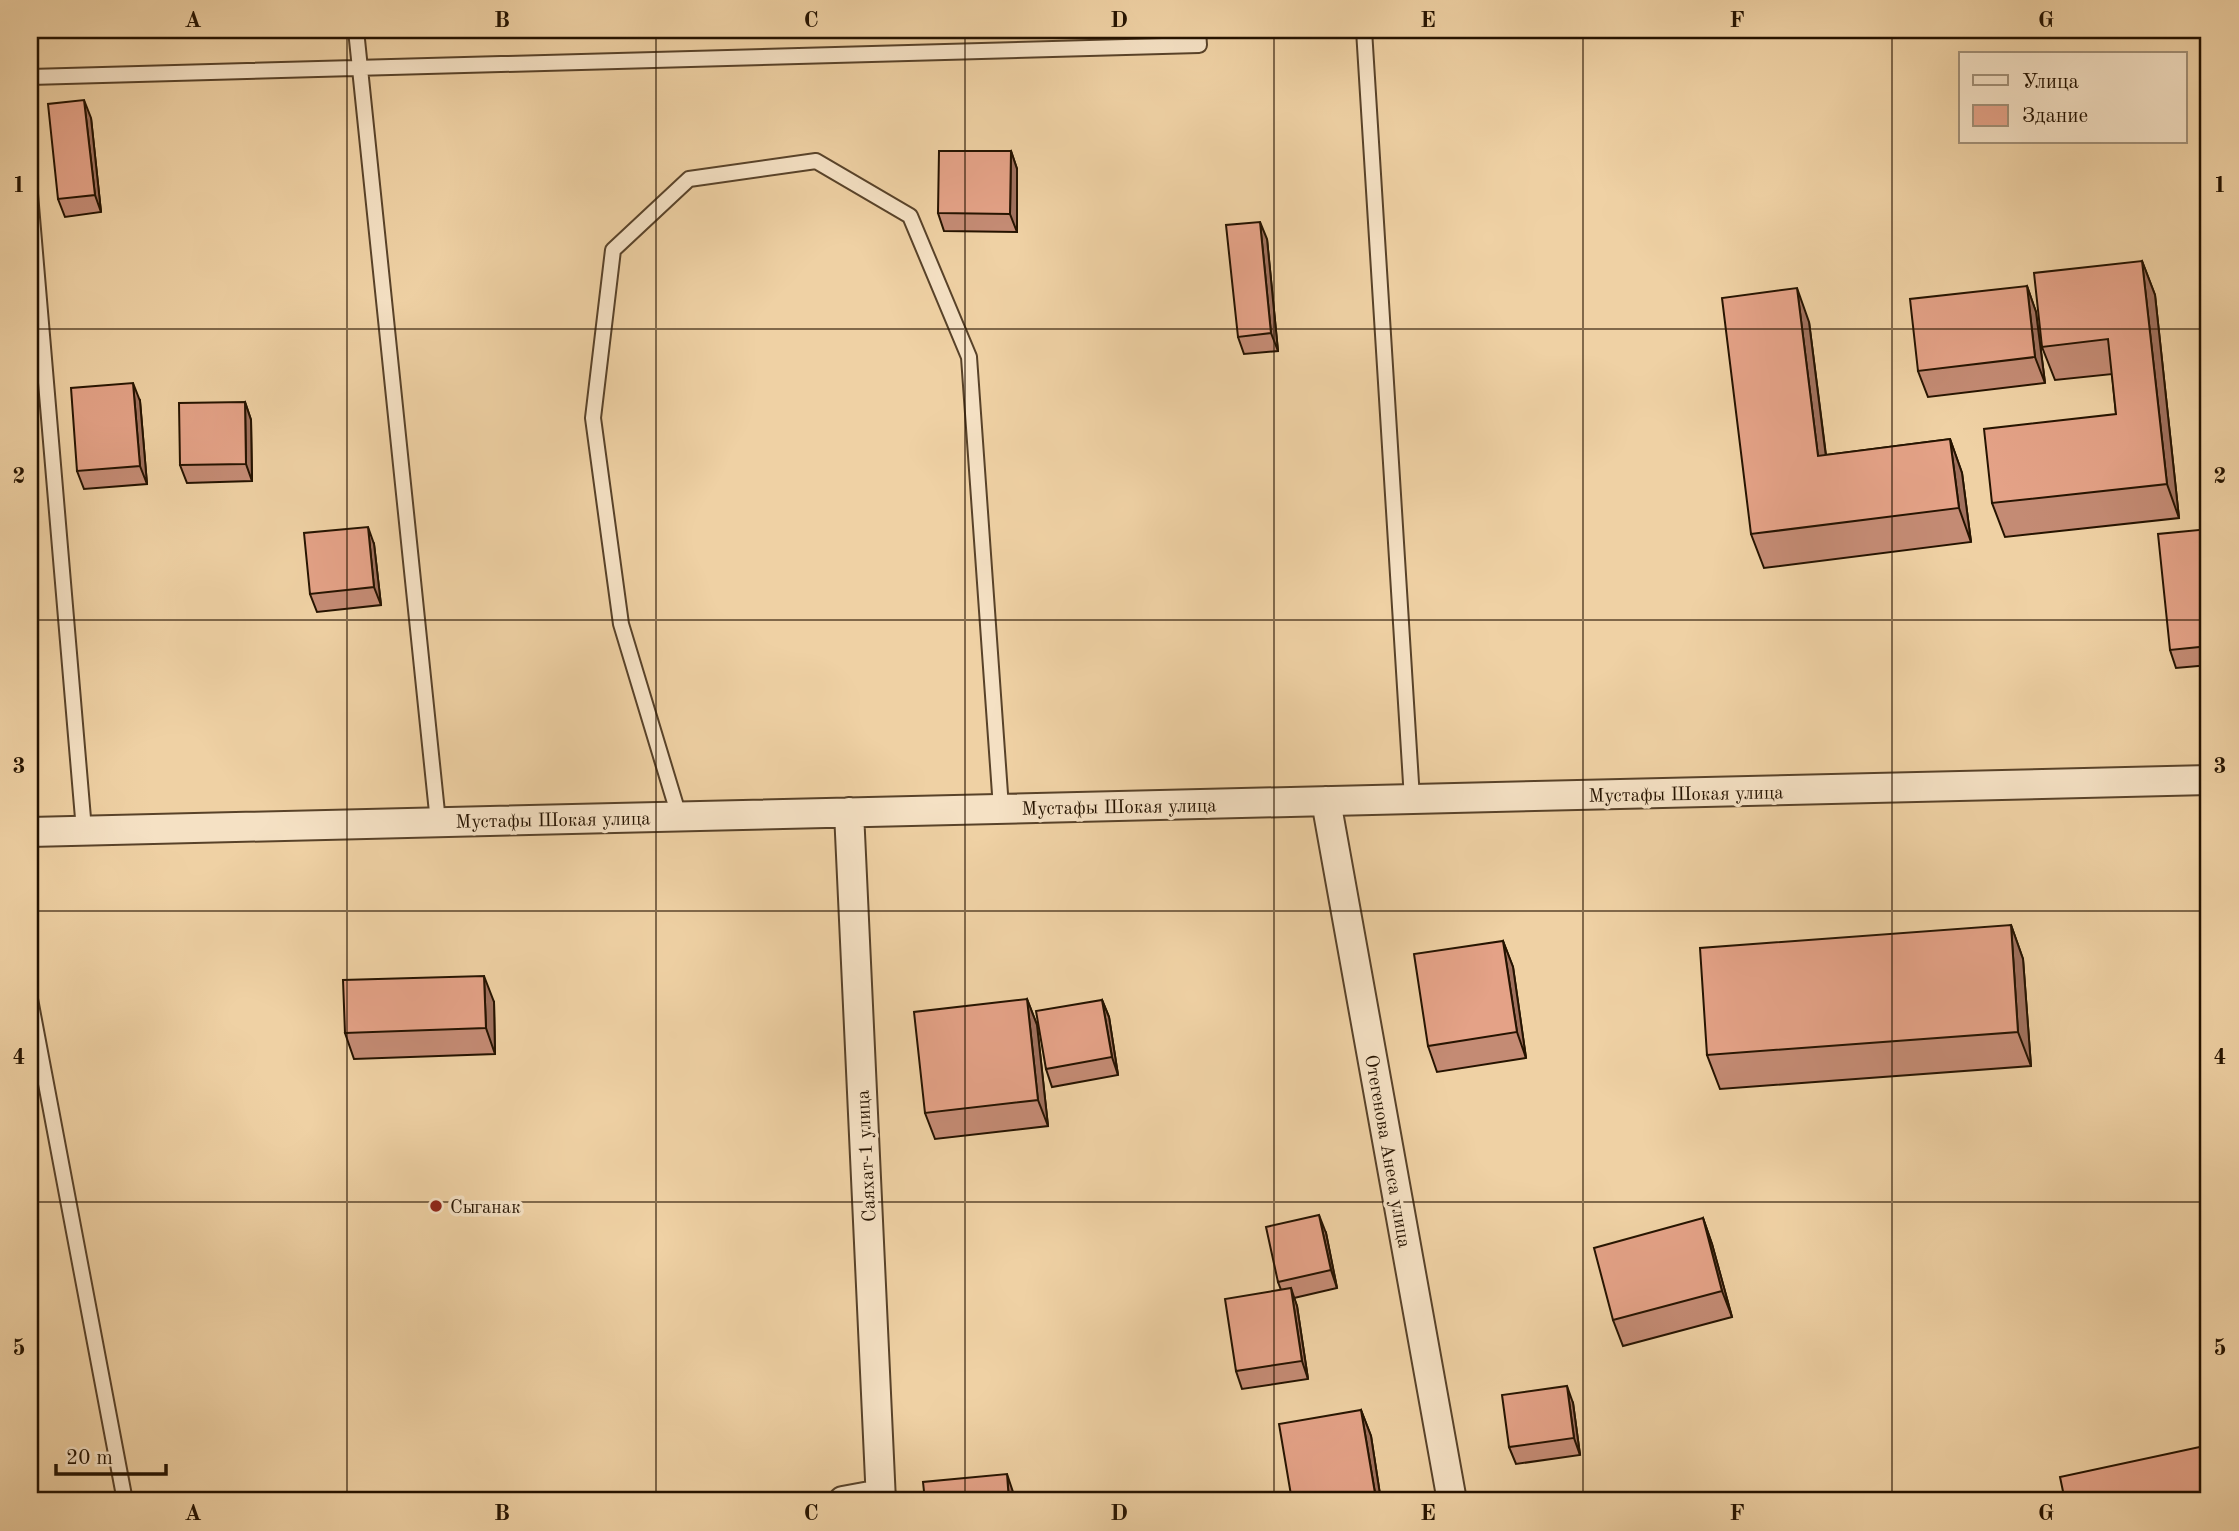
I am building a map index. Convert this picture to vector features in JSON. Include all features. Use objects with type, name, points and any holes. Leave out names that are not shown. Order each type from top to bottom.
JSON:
[{"type":"street","name":"Мустафы Шокая улица","points":[[30,832],[2209,780]]},
{"type":"street","name":"Отегенова Анеса улица","points":[[1326,801],[1452,1501]]},
{"type":"street","name":"Саяхат-1 улица","points":[[849,812],[881,1498]]},
{"type":"street","points":[[843,1501],[881,1498]]},
{"type":"lane","points":[[356,30],[438,822]]},
{"type":"lane","points":[[30,77],[1199,45],[1198,30]]},
{"type":"lane","points":[[1364,30],[1412,799]]},
{"type":"lane","points":[[679,816],[621,624],[593,418],[613,250],[689,179],[816,161],[910,216],[969,357],[1001,808]]},
{"type":"lane","points":[[30,194],[84,830]]},
{"type":"lane","points":[[30,999],[125,1501]]},
{"type":"building","points":[[84,100],[95,195],[58,199],[48,104]]},
{"type":"building","points":[[939,151],[1011,151],[1010,214],[938,213]]},
{"type":"building","points":[[1260,222],[1271,333],[1238,337],[1226,225]]},
{"type":"building","points":[[2142,261],[2167,484],[1992,503],[1984,429],[2116,414],[2108,339],[2042,347],[2034,273]]},
{"type":"building","points":[[2027,286],[2035,357],[1918,371],[1910,299]]},
{"type":"building","points":[[1797,288],[1818,456],[1950,439],[1959,508],[1751,534],[1722,298]]},
{"type":"building","points":[[133,383],[140,466],[77,471],[71,388]]},
{"type":"building","points":[[245,402],[246,464],[180,465],[179,403]]},
{"type":"building","points":[[368,527],[374,587],[310,594],[304,533]]},
{"type":"building","points":[[2209,529],[2209,646],[2170,650],[2158,534]]},
{"type":"building","points":[[2011,925],[2018,1032],[1707,1055],[1700,948]]},
{"type":"building","points":[[1503,941],[1517,1032],[1428,1046],[1414,954]]},
{"type":"building","points":[[484,976],[486,1028],[345,1033],[343,980]]},
{"type":"building","points":[[1027,999],[1038,1100],[925,1113],[914,1012]]},
{"type":"building","points":[[1102,1000],[1112,1057],[1046,1069],[1036,1011]]},
{"type":"building","points":[[1319,1215],[1331,1270],[1278,1282],[1266,1227]]},
{"type":"building","points":[[1703,1218],[1722,1291],[1613,1320],[1594,1248]]},
{"type":"building","points":[[1291,1288],[1302,1361],[1236,1371],[1225,1299]]},
{"type":"building","points":[[1567,1386],[1574,1438],[1509,1447],[1502,1395]]},
{"type":"building","points":[[1361,1410],[1375,1493],[1325,1501],[1292,1501],[1279,1424]]},
{"type":"building","points":[[2209,1445],[2209,1501],[2065,1501],[2060,1477]]},
{"type":"building","points":[[1007,1474],[1009,1501],[925,1501],[923,1482]]},
{"type":"place","name":"Сыганак","points":[[436,1206]]}]
